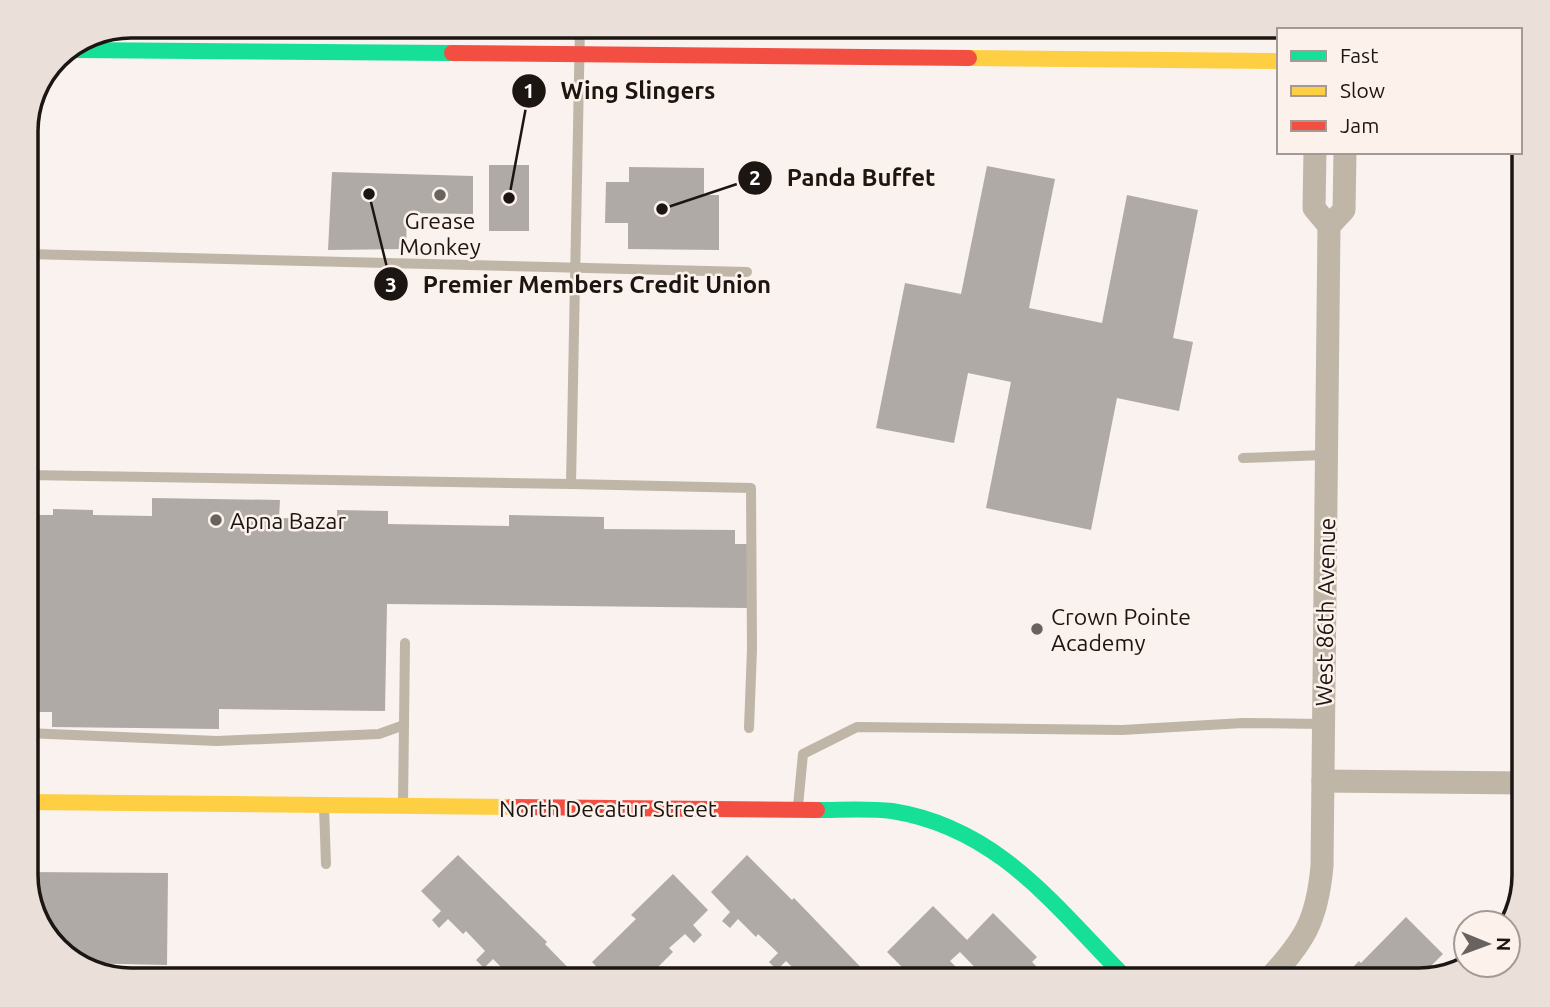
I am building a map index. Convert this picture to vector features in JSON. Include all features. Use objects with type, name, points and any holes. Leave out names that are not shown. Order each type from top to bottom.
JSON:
[{"type":"main road","points":[[87,50],[1277,61]]},
{"type":"main road","name":"North Decatur Street","points":[[39,802],[890,811],[929,820],[966,834],[1014,867],[1116,968]]},
{"type":"street","name":"West 86th Avenue","points":[[1279,968],[1300,944],[1317,905],[1322,866],[1329,226],[1314,208],[1315,154]]},
{"type":"street","name":"West 86th Avenue","points":[[1329,226],[1344,211],[1345,154]]},
{"type":"street","points":[[1323,781],[1512,783]]},
{"type":"lane","points":[[571,484],[580,38]]},
{"type":"lane","points":[[39,254],[747,272]]},
{"type":"lane","points":[[1243,458],[1326,455]]},
{"type":"lane","points":[[39,475],[751,488],[752,649],[749,728]]},
{"type":"lane","points":[[402,807],[405,643]]},
{"type":"lane","points":[[797,809],[803,754],[857,727],[1122,730],[1243,723],[1324,724]]},
{"type":"lane","points":[[39,734],[217,741],[379,734],[404,725]]},
{"type":"lane","points":[[324,806],[326,864]]},
{"type":"building","points":[[489,165],[529,165],[529,231],[489,231]]},
{"type":"building","points":[[987,166],[1055,179],[1029,308],[1102,323],[1127,195],[1198,210],[1173,338],[1193,342],[1179,411],[1117,398],[1091,530],[986,508],[1011,382],[968,373],[954,443],[876,428],[905,283],[961,294]]},
{"type":"building","points":[[629,167],[704,168],[704,195],[719,195],[719,250],[628,249],[628,223],[605,223],[606,182],[629,182]]},
{"type":"building","points":[[332,172],[473,176],[473,214],[407,213],[406,249],[328,250]]},
{"type":"building","points":[[152,498],[280,500],[279,518],[337,519],[337,510],[388,511],[388,524],[509,526],[509,515],[604,517],[604,529],[735,530],[735,544],[747,544],[747,608],[387,604],[385,711],[219,709],[219,729],[52,727],[52,712],[39,712],[39,515],[53,515],[53,509],[93,510],[93,515],[152,516]]},
{"type":"building","points":[[458,855],[547,942],[545,944],[568,968],[502,968],[493,959],[484,968],[476,960],[485,951],[466,931],[463,934],[448,919],[439,928],[432,920],[441,911],[421,891]]},
{"type":"building","points":[[747,855],[792,900],[794,898],[861,968],[793,968],[786,961],[779,968],[775,968],[769,962],[778,953],[738,919],[730,928],[722,921],[730,912],[711,892]]},
{"type":"building","points":[[39,872],[168,873],[167,965],[103,964],[80,953],[62,937],[51,922],[42,900]]},
{"type":"building","points":[[673,874],[708,910],[693,925],[702,935],[694,943],[685,934],[669,948],[673,952],[657,968],[598,968],[592,962],[636,919],[631,915]]},
{"type":"building","points":[[933,906],[967,940],[993,913],[1037,957],[1032,962],[1038,968],[975,968],[960,952],[950,961],[957,968],[903,968],[887,952]]},
{"type":"building","points":[[1406,917],[1443,954],[1429,968],[1352,968],[1359,961],[1361,963]]},
{"type":"traffic: fast","points":[[87,50],[452,53]]},
{"type":"traffic: fast","points":[[817,810],[892,811],[930,820],[964,835],[995,853],[1024,875],[1116,968]]},
{"type":"traffic: slow","points":[[969,58],[1277,61]]},
{"type":"traffic: slow","points":[[39,802],[511,807]]},
{"type":"traffic: jam","points":[[452,53],[969,58]]},
{"type":"traffic: jam","points":[[511,807],[817,810]]},
{"type":"place","name":"Premier Members Credit Union","points":[[369,194]]},
{"type":"place","name":"Grease Monkey","points":[[440,195]]},
{"type":"place","name":"Wing Slingers","points":[[509,198]]},
{"type":"place","name":"Panda Buffet","points":[[662,209]]},
{"type":"place","name":"Apna Bazar","points":[[216,520]]},
{"type":"place","name":"Crown Pointe Academy","points":[[1037,629]]}]
